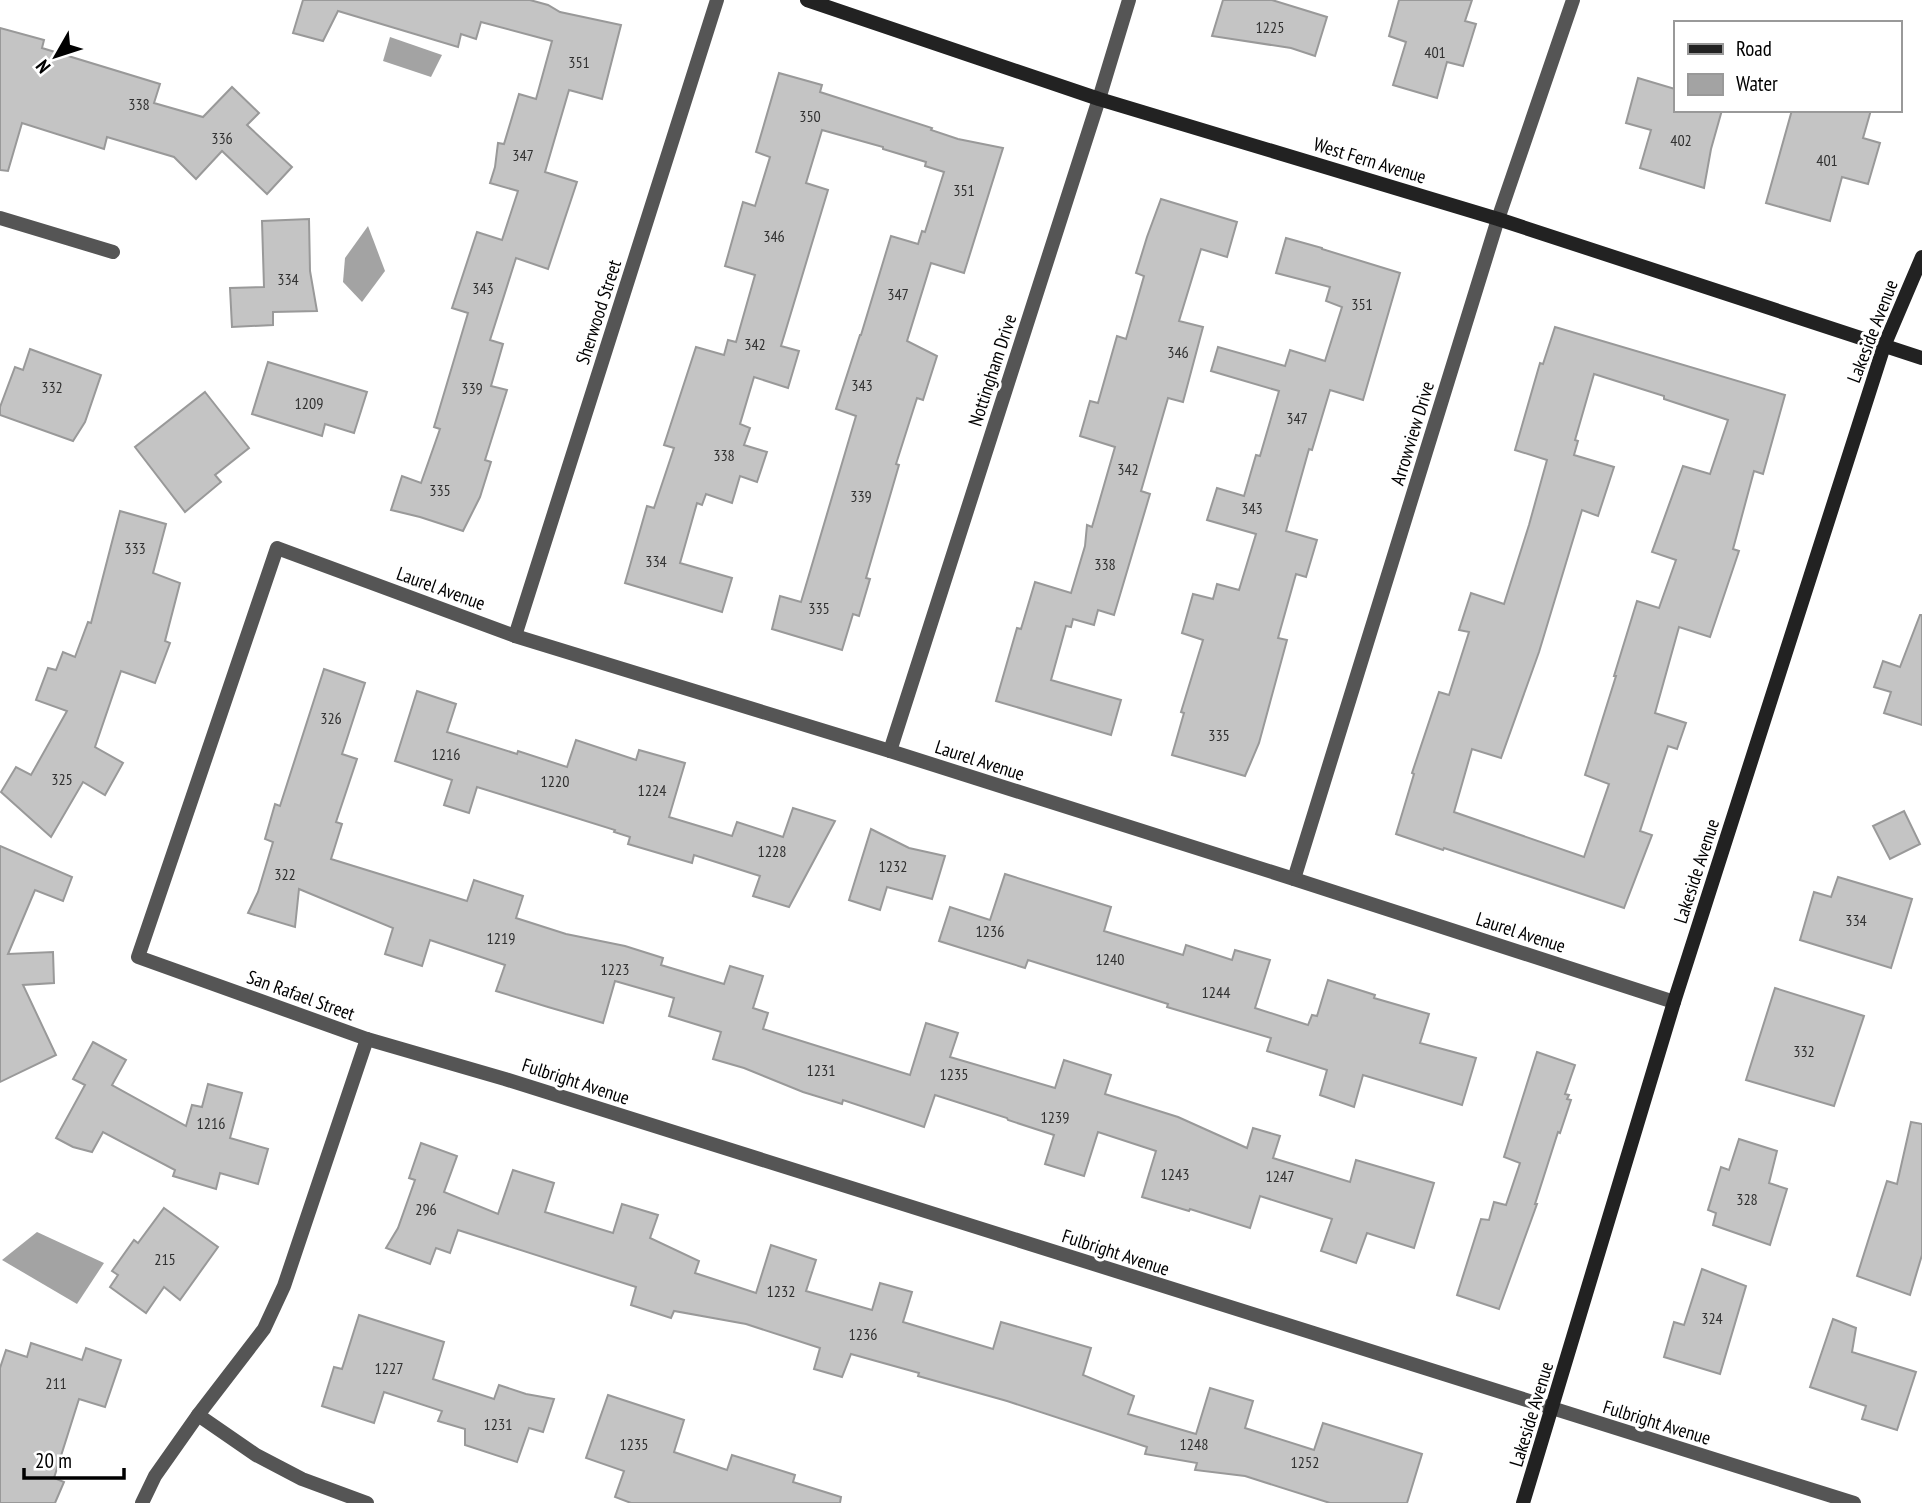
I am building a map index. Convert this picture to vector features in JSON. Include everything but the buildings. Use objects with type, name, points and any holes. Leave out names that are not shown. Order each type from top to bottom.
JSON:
[{"type":"street","name":"Sherwood Street","points":[[515,636],[717,0]]},
{"type":"street","name":"West Fern Avenue","points":[[807,0],[1099,99],[1498,219],[1922,358]]},
{"type":"street","name":"Nottingham Drive","points":[[890,751],[1129,0]]},
{"type":"street","name":"Arrowview Drive","points":[[1294,879],[1498,219],[1573,0]]},
{"type":"street","points":[[0,218],[113,252]]},
{"type":"street","name":"Lakeside Avenue","points":[[1523,1503],[1674,1002],[1884,346],[1922,257]]},
{"type":"street","name":"Laurel Avenue","points":[[277,548],[515,636],[890,751],[1674,1002]]},
{"type":"street","name":"San Rafael Street","points":[[142,1503],[155,1476],[264,1329],[284,1286],[367,1040],[138,957],[277,548]]},
{"type":"street","name":"Fulbright Avenue","points":[[367,1040],[505,1079],[1854,1503]]},
{"type":"street","points":[[198,1415],[256,1455],[302,1479],[367,1503]]},
{"type":"water","points":[[390,37],[442,55],[431,77],[383,61]]},
{"type":"water","points":[[368,226],[385,271],[362,302],[343,282],[345,258]]},
{"type":"water","points":[[37,1232],[104,1263],[77,1304],[2,1260]]}]
